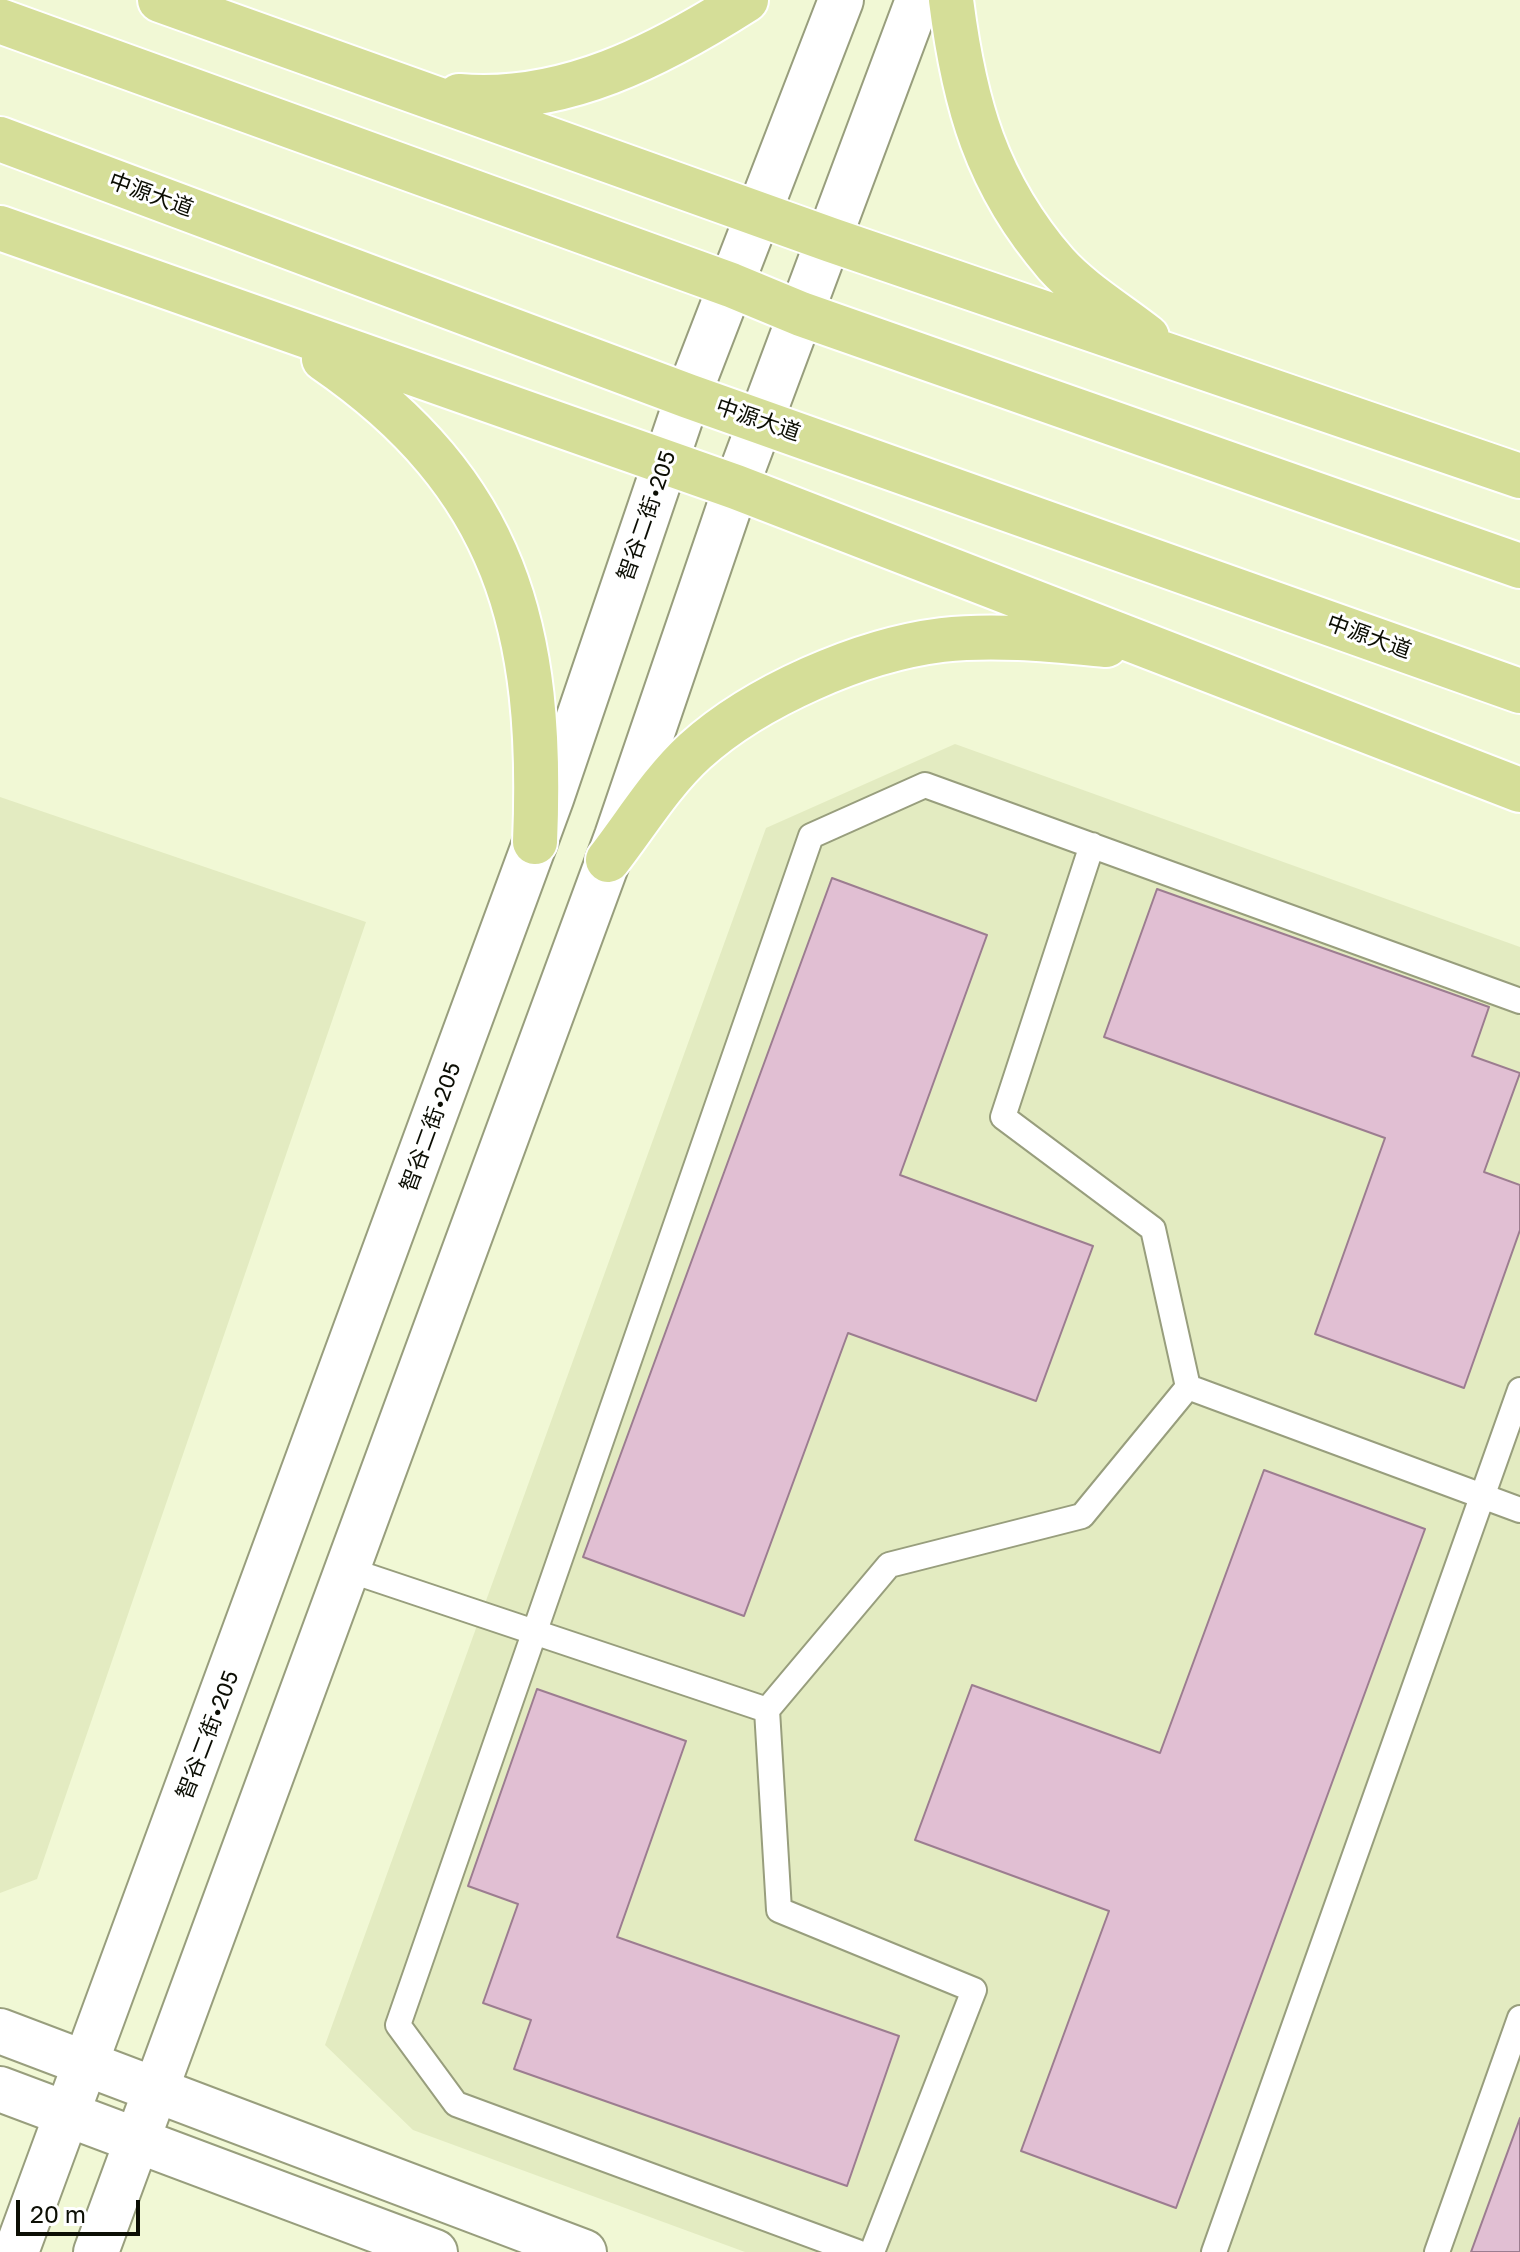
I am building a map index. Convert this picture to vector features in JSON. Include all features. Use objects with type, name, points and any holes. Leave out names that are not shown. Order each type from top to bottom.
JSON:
[{"type":"main road","points":[[160,0],[831,240],[1520,476]]},
{"type":"main road","points":[[422,93],[489,99],[582,83],[629,65],[692,34],[746,0]]},
{"type":"main road","name":"智谷二街•205","points":[[16,2252],[68,2114],[84,2062],[241,1648],[535,842],[688,396],[841,0]]},
{"type":"main road","points":[[96,2252],[608,860],[736,487],[831,240],[918,0]]},
{"type":"main road","points":[[951,0],[964,85],[978,136],[996,176],[1057,265],[1175,358]]},
{"type":"main road","points":[[0,21],[731,285],[801,314],[1520,566]]},
{"type":"main road","name":"中源大道","points":[[0,139],[688,396],[1520,691]]},
{"type":"main road","points":[[0,228],[736,487],[1520,790]]},
{"type":"main road","points":[[276,325],[372,392],[427,448],[467,501],[497,552],[514,599],[535,699],[535,842]]},
{"type":"main road","points":[[608,860],[671,776],[696,750],[776,696],[818,677],[905,647],[944,640],[1001,638],[1156,649]]},
{"type":"main road","points":[[0,2031],[584,2252]]},
{"type":"main road","points":[[0,2089],[435,2252]]},
{"type":"lane","points":[[857,2252],[456,2104],[398,2025],[811,836],[925,785],[1520,1001]]},
{"type":"lane","points":[[1092,845],[1003,1117],[1153,1229],[1188,1387]]},
{"type":"lane","points":[[1188,1387],[1520,1510]]},
{"type":"lane","points":[[872,2252],[974,1990],[779,1910],[767,1710],[889,1565],[1082,1516],[1188,1387]]},
{"type":"lane","points":[[1214,2252],[1520,1390]]},
{"type":"lane","points":[[349,1570],[767,1710]]},
{"type":"lane","points":[[1437,2252],[1520,2018]]},
{"type":"shaded area","points":[[955,744],[1520,947],[1520,2252],[745,2252],[413,2130],[325,2045],[766,828]]},
{"type":"shaded area","points":[[0,797],[366,922],[37,1879],[0,1893]]},
{"type":"building","points":[[832,878],[987,935],[900,1175],[1093,1246],[1036,1401],[848,1333],[744,1616],[583,1557]]},
{"type":"building","points":[[1157,889],[1489,1007],[1472,1056],[1520,1073],[1484,1172],[1520,1185],[1520,1230],[1464,1388],[1315,1334],[1385,1138],[1104,1037]]},
{"type":"building","points":[[1264,1470],[1425,1529],[1176,2208],[1021,2151],[1109,1911],[915,1840],[972,1685],[1160,1753]]},
{"type":"building","points":[[537,1689],[686,1741],[617,1937],[899,2036],[847,2186],[514,2069],[531,2020],[483,2003],[518,1904],[468,1886]]},
{"type":"building","points":[[1520,2118],[1520,2252],[1471,2252]]}]
